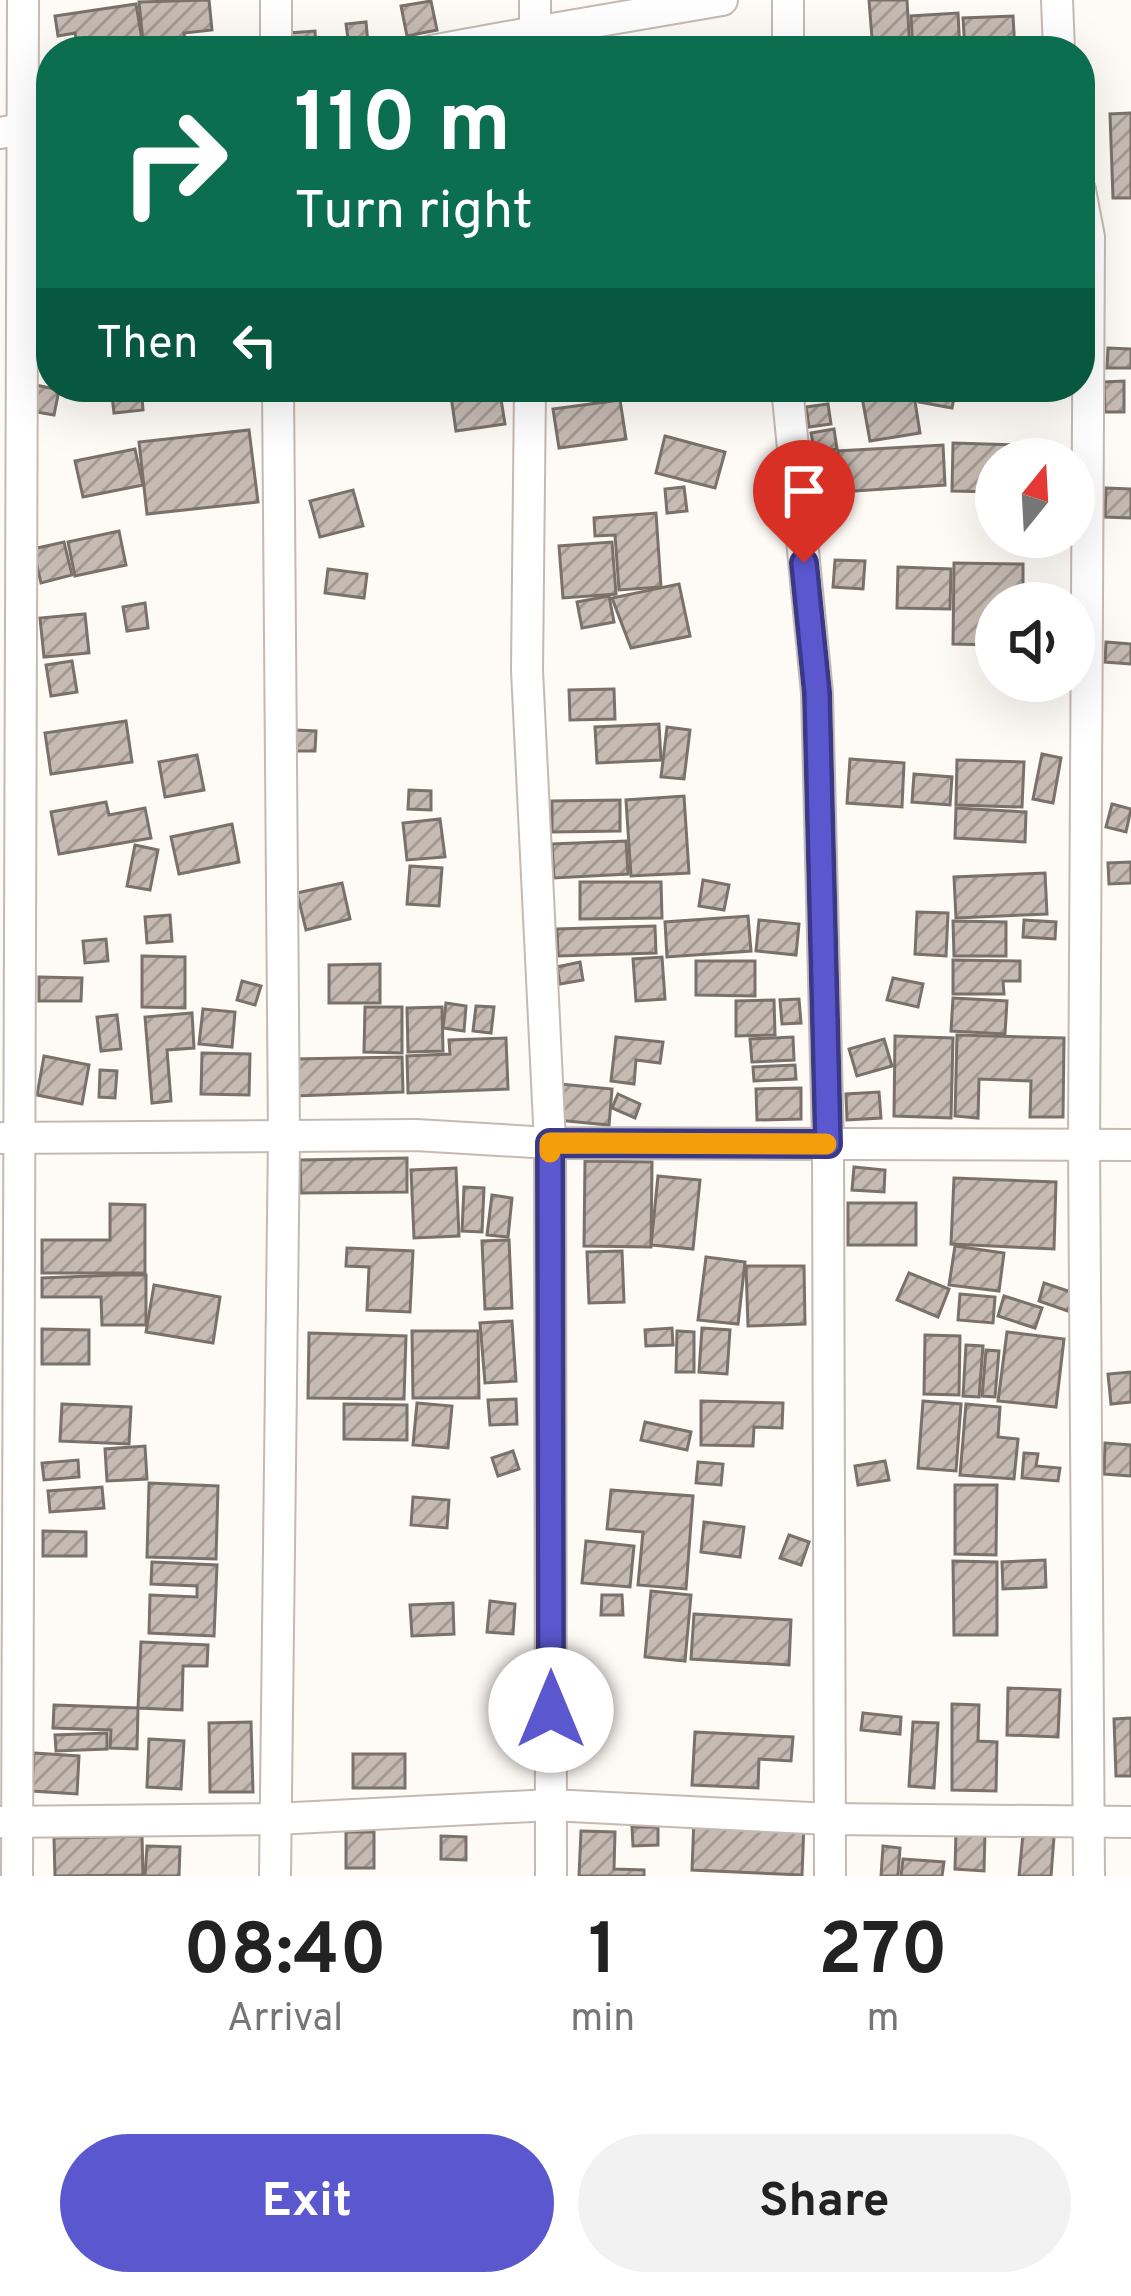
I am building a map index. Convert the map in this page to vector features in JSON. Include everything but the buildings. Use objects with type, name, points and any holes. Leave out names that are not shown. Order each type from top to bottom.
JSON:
[{"type":"street","points":[[17,1876],[9,1822],[9,1138],[22,0]]},
{"type":"street","points":[[276,0],[276,36]]},
{"type":"street","points":[[535,0],[535,36]]},
{"type":"street","points":[[558,36],[722,0]]},
{"type":"street","points":[[788,0],[788,36]]},
{"type":"street","points":[[1057,0],[1058,36]]},
{"type":"street","points":[[275,1876],[284,1137],[278,402]]},
{"type":"street","points":[[530,402],[527,670],[550,1143],[551,1876]]},
{"type":"street","points":[[788,402],[817,693],[828,1144],[830,1876]]},
{"type":"street","points":[[1088,402],[1084,1145],[1089,1876]]},
{"type":"street","points":[[9,1138],[416,1135],[550,1143],[1131,1145]]},
{"type":"street","points":[[9,1822],[275,1819],[551,1804],[830,1819],[1131,1822]]},
{"type":"slow traffic","points":[[550,1152],[550,1143],[826,1144]]},
{"type":"route","points":[[551,1710],[550,1143],[828,1144],[817,693],[804,563]]}]
